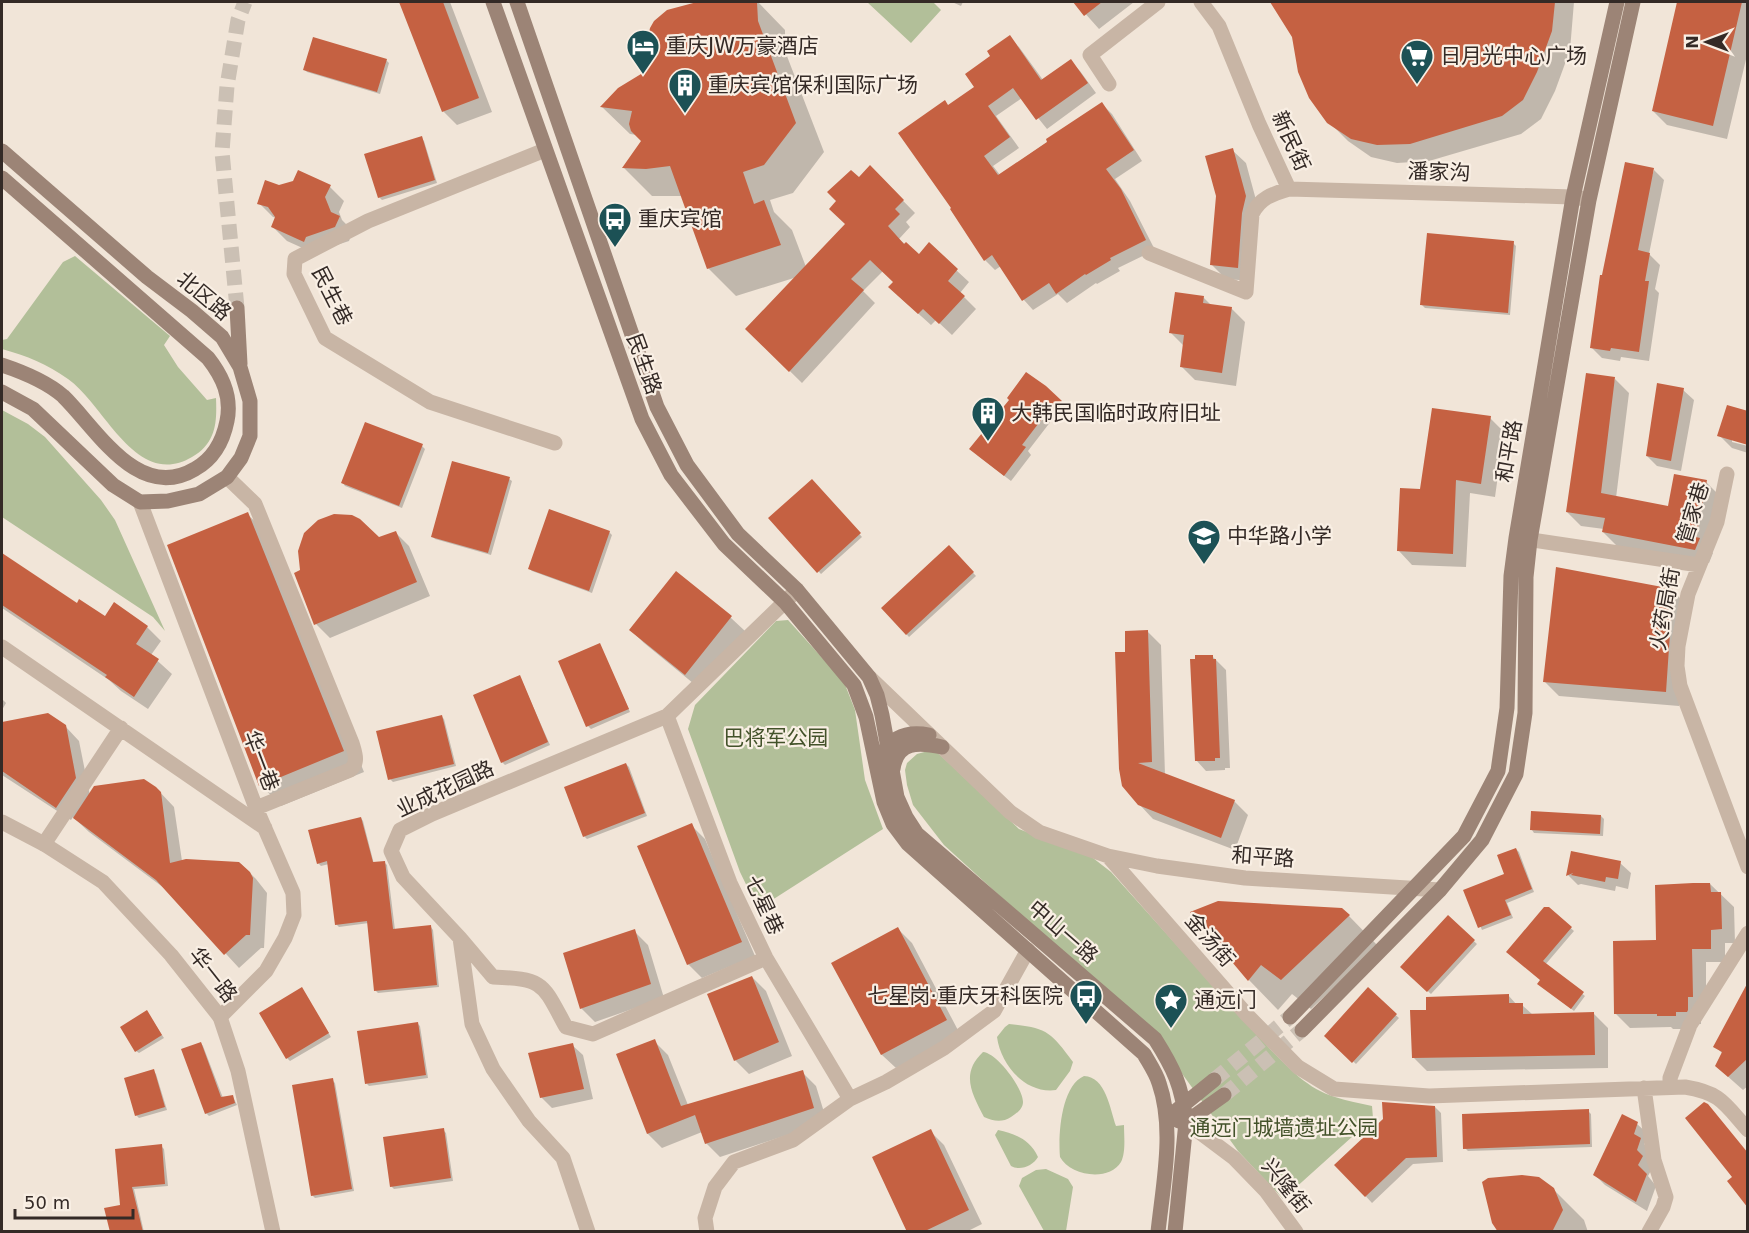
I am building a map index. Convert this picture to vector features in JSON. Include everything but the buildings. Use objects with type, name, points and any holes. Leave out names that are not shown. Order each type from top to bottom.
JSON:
[{"type":"main road","name":"民生路","points":[[493,2],[642,419],[666,465],[724,544],[785,602],[854,685]]},
{"type":"main road","name":"民生路","points":[[517,2],[657,407],[687,465],[738,534],[797,590],[869,677]]},
{"type":"main road","name":"和平路","points":[[1302,1030],[1440,890],[1482,840],[1516,774],[1524,713],[1526,577],[1523,539],[1573,197],[1617,2]]},
{"type":"main road","name":"和平路","points":[[1290,1017],[1464,836],[1498,771],[1507,708],[1511,576],[1523,539],[1589,200],[1633,2]]},
{"type":"main road","name":"北区路","points":[[2,151],[147,277],[222,337],[240,367],[250,401],[250,436],[241,458],[227,477],[200,494],[168,501],[140,502]]},
{"type":"main road","name":"北区路","points":[[2,178],[208,357],[221,374],[226,390],[229,410],[225,433],[214,453],[202,465],[183,476],[157,477],[138,471],[119,457],[62,395],[31,375],[2,365]]},
{"type":"main road","points":[[237,308],[240,367]]},
{"type":"main road","points":[[208,357],[208,339],[222,337]]},
{"type":"main road","points":[[2,392],[33,409],[113,485],[140,502]]},
{"type":"main road","points":[[869,677],[877,695],[887,747]]},
{"type":"main road","name":"中山一路","points":[[854,685],[885,776],[917,834],[1155,1039],[1174,1071],[1184,1104],[1186,1122],[1175,1232]]},
{"type":"main road","points":[[885,776],[880,763],[887,747],[901,735],[917,732],[929,735]]},
{"type":"main road","points":[[885,776],[900,751],[908,746],[929,744],[942,747]]},
{"type":"main road","name":"中山一路","points":[[885,776],[884,802],[893,824],[908,844],[1144,1054],[1159,1082],[1167,1120],[1165,1171],[1158,1232]]},
{"type":"main road","points":[[1167,1120],[1214,1080]]},
{"type":"main road","points":[[1167,1120],[1186,1122],[1224,1095]]},
{"type":"street","points":[[1109,84],[1090,55],[1158,2]]},
{"type":"street","name":"新民街","points":[[1149,253],[1246,292],[1252,214],[1257,204],[1267,196],[1289,189],[1259,124],[1219,26],[1201,2]]},
{"type":"street","name":"民生巷","points":[[545,150],[368,221],[295,259],[294,274],[325,338],[430,402],[555,443]]},
{"type":"street","name":"潘家沟","points":[[1289,189],[1573,197],[1589,200]]},
{"type":"street","name":"管家巷","points":[[1699,565],[1717,522],[1727,474]]},
{"type":"street","points":[[227,477],[255,504],[357,758],[350,770],[256,808]]},
{"type":"street","name":"华一巷","points":[[140,502],[256,808],[293,893],[294,915],[285,938],[266,971],[220,1017]]},
{"type":"street","name":"火药局街","points":[[1523,539],[1699,565],[1688,594],[1678,646],[1677,666],[1680,686],[1744,847],[1748,867]]},
{"type":"street","name":"业成花园路","points":[[766,958],[593,1034],[566,1027],[546,990],[530,980],[494,977],[403,877],[391,851],[400,830],[432,814],[667,716],[797,590]]},
{"type":"street","points":[[2,647],[265,828]]},
{"type":"street","name":"金汤街","points":[[869,677],[1025,824],[1039,832],[1108,856],[1247,1015],[1298,1067],[1334,1089],[1430,1096],[1670,1086],[1704,1090],[1719,1097],[1748,1130]]},
{"type":"street","name":"七星巷","points":[[667,716],[730,883],[766,958],[850,1099]]},
{"type":"street","points":[[44,844],[121,728]]},
{"type":"street","name":"华一路","points":[[2,822],[44,844],[103,882],[171,955],[220,1017],[238,1071],[273,1232]]},
{"type":"street","name":"和平路","points":[[1108,856],[1157,866],[1245,878],[1440,890]]},
{"type":"street","points":[[1670,1086],[1670,1078],[1690,1025],[1748,933]]},
{"type":"street","points":[[460,938],[472,1024],[499,1077],[529,1121],[563,1158],[588,1232]]},
{"type":"street","points":[[707,1232],[705,1218],[715,1187],[734,1162],[793,1140],[850,1099],[886,1082],[944,1048],[994,1011],[1028,950]]},
{"type":"street","points":[[1644,1088],[1654,1160],[1666,1197],[1663,1208],[1650,1232]]},
{"type":"street","name":"兴隆街","points":[[1186,1122],[1234,1158],[1266,1191],[1296,1232]]},
{"type":"green space","points":[[867,2],[933,2],[941,10],[911,43]]},
{"type":"green space","points":[[75,256],[170,336],[164,345],[178,367],[207,400],[216,398],[213,432],[206,445],[192,457],[172,464],[154,462],[138,454],[123,440],[82,391],[68,379],[36,361],[2,349],[2,340],[7,339],[63,262]]},
{"type":"green space","points":[[2,410],[28,424],[45,437],[101,500],[115,520],[165,631],[153,617],[2,517]]},
{"type":"green space","name":"巴将军公园","points":[[788,620],[844,682],[855,710],[865,780],[883,829],[758,909],[740,872],[688,729],[695,705],[776,621]]},
{"type":"green space","name":"通远门城墙遗址公园","points":[[928,751],[938,753],[1019,829],[1093,858],[1111,872],[1292,1071],[1308,1084],[1325,1093],[1372,1106],[1373,1118],[1283,1199],[1238,1151],[1157,1039],[944,845],[913,805],[907,785],[905,770],[907,763],[917,754]]},
{"type":"green space","points":[[1009,1024],[1032,1027],[1047,1033],[1073,1062],[1070,1071],[1056,1090],[1045,1090],[1025,1083],[1010,1068],[999,1048],[997,1037]]},
{"type":"green space","points":[[983,1052],[995,1058],[1002,1065],[1014,1080],[1022,1096],[1021,1109],[1013,1116],[1001,1121],[984,1117],[972,1092],[970,1076],[972,1068]]},
{"type":"green space","points":[[1084,1076],[1097,1082],[1102,1088],[1116,1126],[1124,1125],[1124,1149],[1121,1162],[1108,1172],[1099,1174],[1072,1169],[1060,1157],[1061,1124],[1066,1100],[1076,1081]]},
{"type":"green space","points":[[998,1130],[1027,1142],[1038,1157],[1036,1160],[1022,1168],[1011,1166],[995,1135]]},
{"type":"green space","points":[[1046,1169],[1068,1179],[1073,1187],[1066,1231],[1044,1231],[1019,1186],[1022,1178],[1036,1170]]},
{"type":"tunnel","points":[[237,308],[222,152],[227,86],[238,20],[245,2]]},
{"type":"tunnel","points":[[1214,1080],[1290,1017]]},
{"type":"tunnel","points":[[1224,1095],[1302,1030]]},
{"type":"place","name":"重庆JW万豪酒店","points":[[643,75]]},
{"type":"place","name":"日月光中心广场","points":[[1417,85]]},
{"type":"place","name":"重庆宾馆保利国际广场","points":[[685,114]]},
{"type":"place","name":"重庆宾馆","points":[[615,248]]},
{"type":"place","name":"大韩民国临时政府旧址","points":[[988,442]]},
{"type":"place","name":"中华路小学","points":[[1204,565]]},
{"type":"place","name":"七星岗‧重庆牙科医院","points":[[1086,1025]]},
{"type":"place","name":"通远门","points":[[1171,1029]]}]
